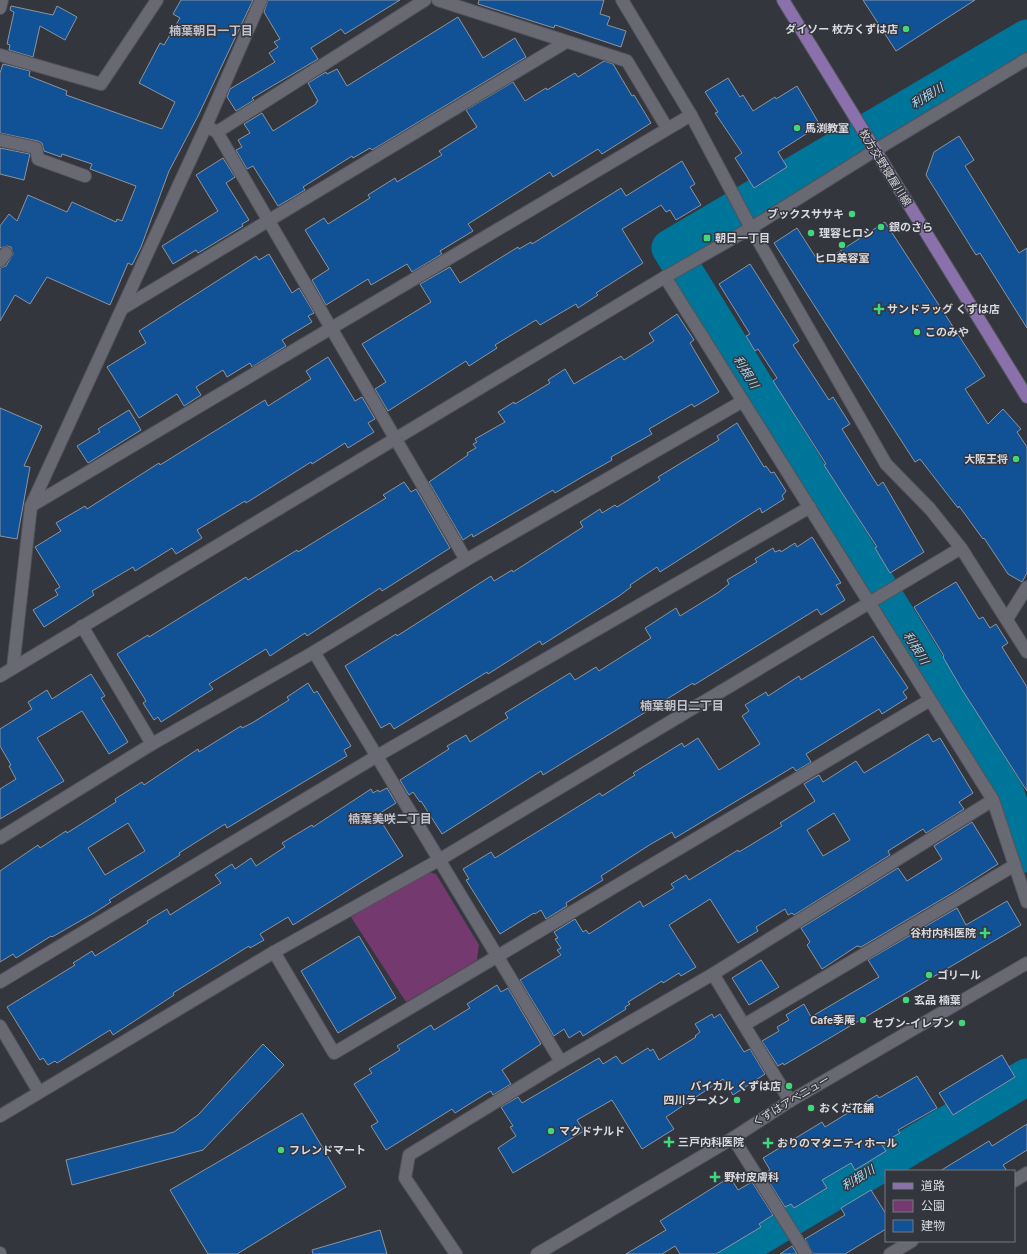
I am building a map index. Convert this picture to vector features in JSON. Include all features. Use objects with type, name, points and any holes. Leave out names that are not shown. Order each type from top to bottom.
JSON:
[{"type":"main road","name":"枚方交野寝屋川線","points":[[783,0],[871,146],[1027,397]]},
{"type":"street","points":[[0,8],[2,0]]},
{"type":"street","points":[[0,55],[101,84],[157,0]]},
{"type":"street","points":[[13,668],[31,506],[123,308],[211,129],[261,0]]},
{"type":"street","points":[[211,129],[425,0]]},
{"type":"street","points":[[438,0],[627,61],[667,128]]},
{"type":"street","points":[[622,0],[691,114],[751,228],[886,464],[930,509],[961,548],[1027,652]]},
{"type":"street","points":[[123,308],[566,42]]},
{"type":"street","points":[[0,676],[665,277],[751,228],[871,146],[1027,59]]},
{"type":"street","points":[[31,506],[691,114]]},
{"type":"street","points":[[211,129],[269,221],[332,327],[466,560]]},
{"type":"street","points":[[0,140],[36,148],[38,159],[85,176]]},
{"type":"street","points":[[665,277],[993,800],[1027,902]]},
{"type":"street","points":[[0,838],[152,744],[314,652],[466,560],[743,401]]},
{"type":"street","points":[[0,982],[377,756],[810,507]]},
{"type":"street","points":[[0,1116],[274,952],[439,860],[961,548]]},
{"type":"street","points":[[1007,619],[1027,587]]},
{"type":"street","points":[[82,626],[152,744]]},
{"type":"street","points":[[314,652],[561,1062]]},
{"type":"street","points":[[274,952],[334,1053],[930,700]]},
{"type":"street","points":[[456,1254],[405,1178],[409,1155],[561,1062],[713,974],[993,800]]},
{"type":"street","points":[[744,1026],[1015,865]]},
{"type":"street","name":"くずはアベニュー","points":[[537,1254],[733,1138],[790,1101],[1027,963]]},
{"type":"street","points":[[713,974],[790,1101]]},
{"type":"street","points":[[0,1026],[39,1092]]},
{"type":"street","points":[[733,1138],[806,1254]]},
{"type":"street","points":[[1015,1179],[1027,1173]]},
{"type":"street","points":[[890,1254],[910,1242]]},
{"type":"green space","points":[[425,871],[436,874],[479,945],[477,960],[406,1002],[351,917]]},
{"type":"building","points":[[181,0],[253,0],[198,116],[169,171],[141,247],[132,265],[128,263],[110,305],[47,277],[30,304],[15,295],[0,321],[0,268],[6,266],[13,254],[11,247],[7,246],[0,248],[0,226],[9,214],[17,221],[28,195],[67,212],[72,202],[116,222],[117,219],[122,221],[136,186],[90,169],[92,164],[62,154],[61,157],[44,151],[42,143],[38,141],[0,133],[0,73],[3,64],[30,71],[29,76],[67,91],[66,95],[162,129],[175,102],[139,83],[160,43],[164,45],[180,18],[173,14]]},
{"type":"building","points":[[268,0],[400,0],[345,34],[341,29],[311,48],[318,59],[252,98],[254,100],[236,111],[227,97],[230,89],[275,62],[269,53],[278,47],[274,42],[280,39],[264,12]]},
{"type":"building","points":[[479,0],[604,0],[600,14],[610,17],[607,25],[626,31],[621,47],[555,25],[554,28],[478,4]]},
{"type":"building","name":"ダイソー 枚方くずは店","points":[[863,0],[975,0],[896,51]]},
{"type":"building","points":[[11,6],[53,15],[57,6],[77,17],[65,40],[40,26],[33,57],[9,50],[10,45],[7,44],[14,12],[10,10]]},
{"type":"building","points":[[458,17],[483,58],[515,38],[526,57],[372,150],[370,148],[353,158],[352,156],[303,187],[305,190],[278,206],[253,166],[247,169],[236,150],[242,147],[238,140],[250,133],[244,124],[262,113],[273,131],[316,104],[318,101],[308,83],[326,72],[327,74],[337,69],[347,86]]},
{"type":"building","points":[[604,61],[613,64],[632,96],[634,95],[651,123],[602,154],[598,149],[553,177],[550,172],[468,224],[473,231],[440,251],[442,254],[412,272],[407,264],[371,285],[368,279],[326,305],[312,280],[329,269],[305,230],[324,218],[328,224],[370,198],[368,195],[395,178],[397,182],[442,155],[439,151],[477,127],[466,110],[513,82],[525,101],[575,73],[578,77]]},
{"type":"building","points":[[728,78],[740,97],[743,95],[753,111],[775,97],[776,99],[797,86],[820,125],[778,152],[787,167],[754,188],[735,158],[742,153],[715,113],[718,112],[705,92]]},
{"type":"building","points":[[959,136],[974,160],[965,166],[1019,253],[1027,248],[1027,328],[980,253],[976,255],[926,175],[934,152]]},
{"type":"building","points":[[0,148],[30,154],[24,180],[0,174]]},
{"type":"building","points":[[223,158],[235,177],[226,183],[249,220],[242,224],[243,226],[198,253],[196,250],[173,264],[162,246],[218,211],[196,175]]},
{"type":"building","points":[[682,161],[695,184],[690,187],[701,205],[676,220],[670,210],[666,212],[661,205],[622,229],[643,263],[596,293],[598,295],[578,308],[576,304],[540,325],[536,320],[495,345],[497,348],[469,366],[466,361],[388,411],[375,389],[386,382],[362,344],[431,302],[420,284],[450,267],[460,283],[518,247],[519,249],[531,242],[532,244],[621,188],[626,196]]},
{"type":"building","points":[[885,222],[985,376],[965,389],[988,424],[1003,409],[1021,429],[1017,432],[1027,447],[1027,573],[1022,582],[1008,574],[984,538],[983,539],[959,506],[958,508],[920,459],[915,462],[774,243],[797,228],[820,264]]},
{"type":"building","points":[[269,254],[292,293],[299,288],[314,313],[308,316],[312,322],[282,340],[286,346],[252,367],[250,363],[227,377],[223,370],[196,387],[201,395],[184,406],[177,394],[139,418],[107,367],[146,343],[139,331],[256,256],[259,260]]},
{"type":"building","points":[[750,264],[799,341],[793,345],[829,400],[833,397],[850,424],[842,429],[878,486],[883,482],[924,552],[890,573],[875,548],[877,547],[824,465],[826,464],[773,381],[777,378],[758,349],[755,351],[746,336],[750,334],[719,284]]},
{"type":"building","points":[[677,314],[694,340],[690,343],[719,392],[694,407],[692,404],[649,429],[652,434],[611,457],[612,460],[555,493],[553,490],[473,537],[472,534],[463,540],[429,482],[468,455],[467,453],[476,448],[473,444],[477,442],[475,439],[505,422],[498,412],[514,402],[515,404],[550,383],[548,380],[565,369],[574,384],[621,356],[624,360],[654,341],[649,333]]},
{"type":"building","points":[[328,357],[355,401],[362,397],[375,419],[368,423],[374,432],[348,448],[345,443],[312,464],[311,462],[246,503],[245,501],[197,530],[202,538],[176,554],[172,548],[135,571],[133,567],[92,591],[94,595],[44,627],[33,610],[58,595],[55,590],[60,587],[35,547],[61,531],[56,523],[85,506],[87,509],[159,463],[160,465],[265,400],[268,406],[311,379],[306,371]]},
{"type":"building","points":[[0,408],[42,426],[24,466],[30,467],[17,539],[0,536]]},
{"type":"building","points":[[129,410],[141,430],[88,463],[77,446],[100,432],[98,429]]},
{"type":"building","points":[[737,423],[764,467],[766,466],[771,473],[774,472],[786,491],[782,496],[784,499],[762,513],[760,508],[660,572],[657,567],[630,585],[631,587],[619,596],[542,645],[540,641],[488,674],[487,672],[394,729],[390,723],[381,728],[345,666],[396,634],[397,636],[491,576],[494,581],[512,570],[513,572],[583,527],[580,522],[600,509],[602,513],[615,505],[617,507],[660,480],[658,477],[719,440],[717,436]]},
{"type":"building","points":[[404,482],[411,492],[416,489],[450,548],[382,591],[380,588],[307,636],[305,633],[270,656],[266,649],[209,684],[213,689],[161,722],[158,717],[154,720],[143,703],[146,701],[117,654],[148,635],[149,637],[246,577],[248,580],[297,550],[298,552],[386,498],[383,495]]},
{"type":"building","points":[[812,537],[841,583],[836,585],[845,600],[821,615],[817,609],[694,685],[693,683],[543,775],[541,771],[442,834],[421,801],[420,802],[413,792],[409,795],[400,780],[449,749],[447,746],[466,735],[470,742],[508,718],[505,713],[570,673],[575,680],[596,667],[599,671],[651,638],[645,628],[676,608],[680,616],[719,592],[729,584],[727,580],[757,562],[755,559],[773,548],[775,552],[780,550],[781,552],[795,543],[797,547]]},
{"type":"building","points":[[956,582],[979,619],[983,617],[990,628],[996,624],[1008,643],[1002,647],[1027,687],[1027,791],[961,688],[943,657],[944,656],[914,607]]},
{"type":"building","points":[[873,636],[908,688],[903,692],[907,698],[882,714],[879,709],[806,754],[811,762],[796,771],[793,767],[675,838],[672,832],[651,844],[601,876],[603,880],[566,903],[567,906],[546,919],[541,910],[500,934],[466,880],[469,879],[463,869],[491,852],[495,858],[600,793],[602,796],[635,775],[633,773],[682,743],[684,747],[698,738],[719,770],[760,744],[742,716],[749,711],[745,705],[766,692],[768,696],[799,676],[801,680]]},
{"type":"building","points":[[91,674],[105,696],[101,698],[128,742],[109,754],[82,711],[37,738],[64,781],[0,819],[0,789],[16,779],[9,766],[11,765],[0,746],[0,729],[32,709],[28,702],[47,690],[52,699]]},
{"type":"building","points":[[308,683],[314,693],[317,691],[351,746],[344,750],[347,756],[227,828],[225,824],[179,853],[180,855],[109,900],[111,902],[94,913],[52,937],[51,936],[16,958],[13,954],[0,962],[0,871],[38,845],[40,848],[66,831],[67,833],[116,802],[115,799],[142,782],[144,785],[198,749],[199,752],[241,726],[242,728],[252,723],[289,700],[287,697]],"holes":[[[128,823],[145,851],[105,875],[88,848]]]},
{"type":"building","points":[[928,734],[933,742],[940,738],[973,793],[959,802],[964,809],[926,833],[923,829],[888,851],[890,855],[794,915],[792,913],[788,915],[785,909],[756,927],[758,931],[738,943],[710,899],[669,925],[696,967],[681,976],[679,973],[663,983],[662,981],[628,1002],[630,1004],[625,1007],[626,1009],[583,1036],[580,1031],[569,1038],[564,1029],[554,1036],[520,980],[561,955],[557,950],[561,948],[555,939],[558,938],[554,932],[575,919],[583,932],[586,930],[589,934],[640,901],[643,907],[674,888],[671,884],[686,875],[689,880],[738,850],[739,852],[782,826],[780,823],[815,801],[804,784],[819,775],[823,782],[856,761],[864,773]],"holes":[[[834,813],[850,840],[823,856],[807,830]]]},
{"type":"building","points":[[387,788],[396,803],[377,815],[403,856],[293,925],[288,917],[260,934],[264,940],[250,948],[249,946],[173,993],[174,995],[113,1035],[110,1030],[57,1063],[55,1061],[48,1065],[43,1058],[40,1060],[7,1007],[75,965],[73,963],[92,951],[95,956],[148,923],[147,921],[167,909],[170,915],[221,883],[215,875],[232,864],[235,869],[251,858],[256,866],[285,847],[282,843],[312,825],[313,827],[371,789],[373,793]]},
{"type":"building","points":[[972,822],[998,864],[861,947],[857,946],[822,969],[807,945],[810,942],[801,928],[898,868],[907,881],[942,859],[934,846]]},
{"type":"building","points":[[1007,901],[1021,925],[784,1065],[783,1063],[778,1066],[762,1041],[779,1031],[777,1027],[789,1020],[786,1015],[804,1004],[811,1017],[879,977],[868,960],[957,908],[966,925]]},
{"type":"building","points":[[359,936],[396,998],[338,1033],[301,971]]},
{"type":"building","points":[[761,960],[779,987],[749,1005],[732,978]]},
{"type":"building","points":[[497,985],[501,992],[508,988],[541,1044],[502,1070],[511,1084],[493,1095],[491,1091],[487,1093],[455,1113],[452,1109],[386,1150],[371,1126],[378,1122],[354,1084],[372,1073],[369,1069],[400,1050],[397,1046],[431,1025],[434,1030],[470,1008],[467,1004]]},
{"type":"building","points":[[712,1014],[714,1018],[720,1014],[744,1052],[750,1049],[765,1074],[733,1095],[723,1079],[666,1117],[674,1129],[642,1149],[612,1100],[577,1120],[584,1131],[513,1173],[498,1148],[516,1136],[510,1127],[513,1126],[501,1107],[518,1097],[522,1103],[599,1058],[603,1064],[616,1056],[622,1064],[648,1048],[650,1051],[653,1049],[659,1060],[696,1037],[695,1036],[700,1032],[695,1024]]},
{"type":"building","points":[[263,1044],[284,1065],[203,1150],[72,1185],[66,1160],[174,1132],[198,1115]]},
{"type":"building","points":[[1002,1055],[1015,1077],[953,1115],[939,1093]]},
{"type":"building","points":[[917,1076],[937,1108],[898,1130],[900,1133],[881,1144],[886,1151],[855,1170],[851,1163],[822,1180],[827,1188],[794,1208],[791,1204],[785,1207],[764,1174],[770,1170],[763,1158],[822,1122],[825,1127],[877,1095],[879,1098]]},
{"type":"building","name":"フレンドマート","points":[[302,1113],[346,1187],[237,1254],[208,1254],[170,1190]]},
{"type":"building","points":[[1027,1124],[1027,1150],[1003,1165],[1006,1170],[942,1170],[989,1141],[992,1146]]},
{"type":"building","points":[[730,1177],[738,1190],[752,1182],[773,1215],[759,1224],[761,1227],[716,1254],[680,1254],[675,1246],[662,1254],[626,1254],[666,1230],[660,1221]]},
{"type":"building","points":[[871,1190],[885,1212],[885,1230],[845,1254],[813,1254],[805,1239],[845,1215],[841,1208]]},
{"type":"building","points":[[380,1230],[387,1254],[313,1254],[312,1250]]},
{"type":"building","points":[[792,1246],[797,1254],[780,1254]]},
{"type":"waterway","name":"利根川","points":[[1027,38],[670,248],[1006,794],[1027,854]]},
{"type":"waterway","name":"利根川","points":[[730,1254],[1027,1077]]},
{"type":"place","name":"ダイソー 枚方くずは店","points":[[906,29]]},
{"type":"place","name":"馬渕教室","points":[[797,128]]},
{"type":"place","name":"ブックスササキ","points":[[852,214]]},
{"type":"place","name":"銀のさら","points":[[881,227]]},
{"type":"place","name":"理容ヒロシ","points":[[811,233]]},
{"type":"place","name":"朝日一丁目","points":[[707,238]]},
{"type":"place","name":"ヒロ美容室","points":[[842,245]]},
{"type":"place","name":"サンドラッグ くずは店","points":[[879,309]]},
{"type":"place","name":"このみや","points":[[917,332]]},
{"type":"place","name":"大阪王将","points":[[1016,459]]},
{"type":"place","name":"谷村内科医院","points":[[985,933]]},
{"type":"place","name":"ゴリール","points":[[929,975]]},
{"type":"place","name":"玄品 楠葉","points":[[906,1000]]},
{"type":"place","name":"Cafe季庵","points":[[863,1020]]},
{"type":"place","name":"セブン-イレブン","points":[[962,1023]]},
{"type":"place","name":"バイカル くずは店","points":[[789,1086]]},
{"type":"place","name":"四川ラーメン","points":[[737,1100]]},
{"type":"place","name":"おくだ花舗","points":[[811,1108]]},
{"type":"place","name":"マクドナルド","points":[[551,1131]]},
{"type":"place","name":"三戸内科医院","points":[[669,1142]]},
{"type":"place","name":"おりのマタニティホール","points":[[768,1143]]},
{"type":"place","name":"フレンドマート","points":[[281,1150]]},
{"type":"place","name":"野村皮膚科","points":[[715,1177]]},
{"type":"district","name":"楠葉朝日一丁目","points":[[211,31]]},
{"type":"district","name":"楠葉朝日二丁目","points":[[682,706]]},
{"type":"district","name":"楠葉美咲二丁目","points":[[390,819]]}]
